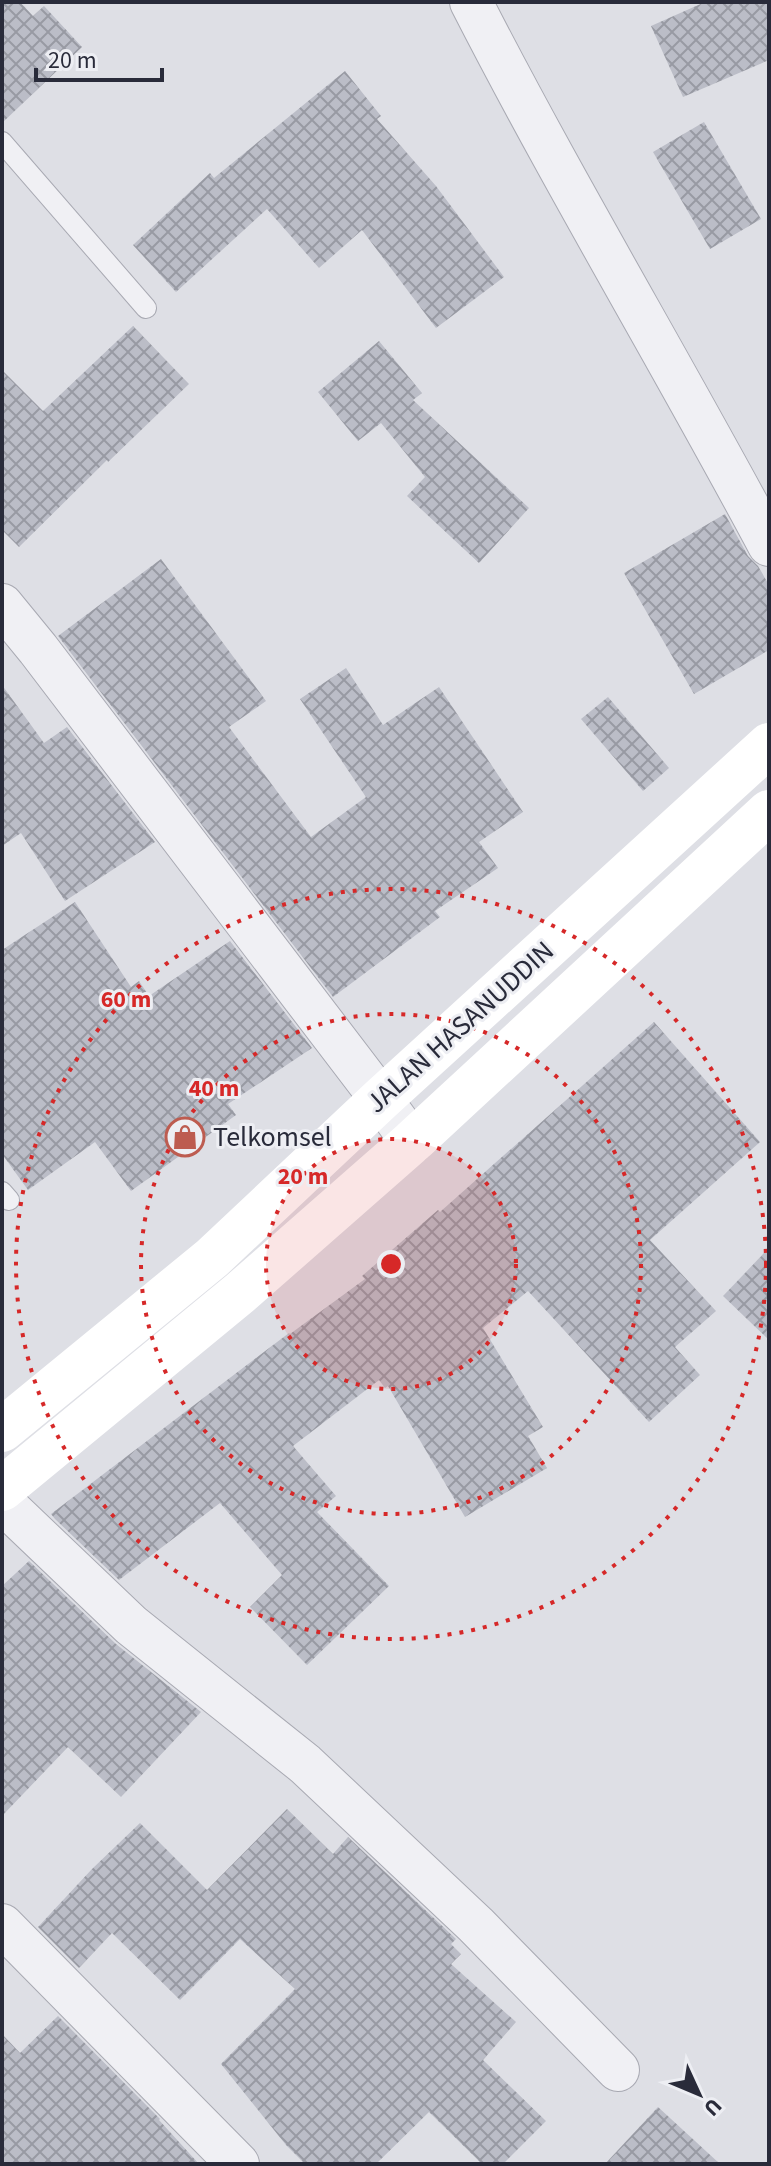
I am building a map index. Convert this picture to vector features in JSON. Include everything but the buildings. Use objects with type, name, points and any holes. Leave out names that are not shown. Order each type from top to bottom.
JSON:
[{"type":"street","points":[[471,2],[521,99],[769,545]]},
{"type":"street","points":[[2,605],[412,1142]]},
{"type":"street","name":"JALAN HASANUDDIN","points":[[2,1430],[212,1258],[381,1099],[769,745]]},
{"type":"street","name":"JALAN HASANUDDIN","points":[[2,1489],[240,1293],[412,1142],[769,812]]},
{"type":"street","points":[[2,1502],[131,1625],[305,1764],[476,1925],[618,2070]]},
{"type":"street","points":[[2,1925],[238,2164]]},
{"type":"lane","points":[[2,142],[146,308]]},
{"type":"place","name":"Telkomsel","points":[[185,1137]]}]
